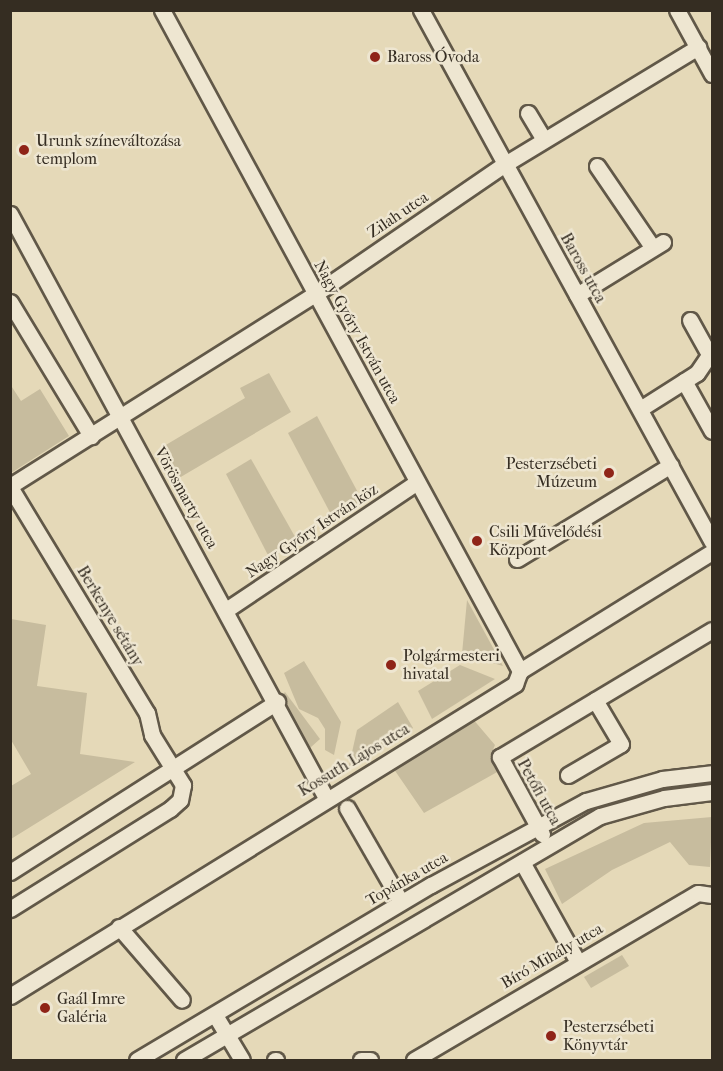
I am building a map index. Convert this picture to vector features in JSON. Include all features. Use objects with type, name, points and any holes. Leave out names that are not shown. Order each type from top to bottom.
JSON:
[{"type":"street","name":"Nagy Győry István utca","points":[[162,10],[520,671]]},
{"type":"street","name":"Baross utca","points":[[421,10],[712,542]]},
{"type":"street","points":[[677,10],[712,74]]},
{"type":"street","name":"Zilah utca","points":[[10,487],[315,294],[505,164],[698,46]]},
{"type":"street","points":[[528,113],[544,140]]},
{"type":"street","points":[[577,295],[658,245],[597,166]]},
{"type":"street","name":"Vörösmarty utca","points":[[10,214],[277,702],[275,712],[326,798]]},
{"type":"street","points":[[10,302],[91,436]]},
{"type":"street","points":[[640,409],[684,381],[711,354],[690,320]]},
{"type":"street","points":[[684,381],[712,431]]},
{"type":"street","points":[[517,559],[671,465]]},
{"type":"street","name":"Nagy Győry István köz","points":[[226,610],[417,482]]},
{"type":"street","name":"Berkenye sétány","points":[[10,487],[147,713],[152,735],[183,785],[180,800],[170,809],[10,909]]},
{"type":"street","name":"Kossuth Lajos utca","points":[[10,996],[326,798],[515,684],[520,671],[712,552]]},
{"type":"street","points":[[568,775],[621,744],[596,700],[712,630]]},
{"type":"street","name":"Petőfi utca","points":[[548,844],[500,757],[596,700]]},
{"type":"street","points":[[10,872],[171,767],[277,702]]},
{"type":"street","name":"Topánka utca","points":[[138,1060],[401,902],[537,826],[606,794],[712,773]]},
{"type":"street","points":[[184,1060],[522,862],[548,844],[630,806],[712,792]]},
{"type":"street","points":[[347,808],[401,902]]},
{"type":"street","points":[[522,862],[578,962]]},
{"type":"street","name":"Bíró Mihály utca","points":[[414,1060],[698,893],[712,895]]},
{"type":"street","points":[[119,927],[182,1000]]},
{"type":"street","points":[[215,1015],[243,1060]]},
{"type":"street","points":[[360,1060],[370,1060]]},
{"type":"shaded area","points":[[269,373],[291,412],[179,478],[168,467],[159,449],[245,398],[240,388]]},
{"type":"shaded area","points":[[10,384],[21,401],[40,389],[69,436],[11,473]]},
{"type":"shaded area","points":[[317,416],[362,500],[334,520],[288,433]]},
{"type":"shaded area","points":[[251,459],[298,542],[270,559],[226,474]]},
{"type":"shaded area","points":[[467,600],[503,666],[462,654]]},
{"type":"shaded area","points":[[11,619],[46,625],[37,686],[87,693],[80,754],[135,762],[11,839],[11,786],[31,774],[11,740]]},
{"type":"shaded area","points":[[304,661],[341,722],[334,755],[325,750],[325,729],[318,718],[299,709],[284,673]]},
{"type":"shaded area","points":[[460,665],[495,679],[432,719],[418,691]]},
{"type":"shaded area","points":[[285,692],[320,739],[301,756],[277,702]]},
{"type":"shaded area","points":[[398,702],[413,728],[348,770],[357,730]]},
{"type":"shaded area","points":[[472,718],[495,745],[490,757],[499,771],[424,813],[389,762]]},
{"type":"shaded area","points":[[679,784],[679,789],[597,811],[595,806]]},
{"type":"shaded area","points":[[712,817],[710,867],[689,865],[670,842],[612,870],[562,904],[545,869],[644,823]]},
{"type":"shaded area","points":[[622,955],[629,966],[591,988],[584,977]]},
{"type":"place","name":"Baross Óvoda","points":[[375,57]]},
{"type":"place","name":"Urunk színeváltozása templom","points":[[24,150]]},
{"type":"place","name":"Pesterzsébeti Múzeum","points":[[609,473]]},
{"type":"place","name":"Csili Művelődési Központ","points":[[477,541]]},
{"type":"place","name":"Polgármesteri hivatal","points":[[391,665]]},
{"type":"place","name":"Gaál Imre Galéria","points":[[45,1008]]},
{"type":"place","name":"Pesterzsébeti Könyvtár","points":[[551,1036]]}]
